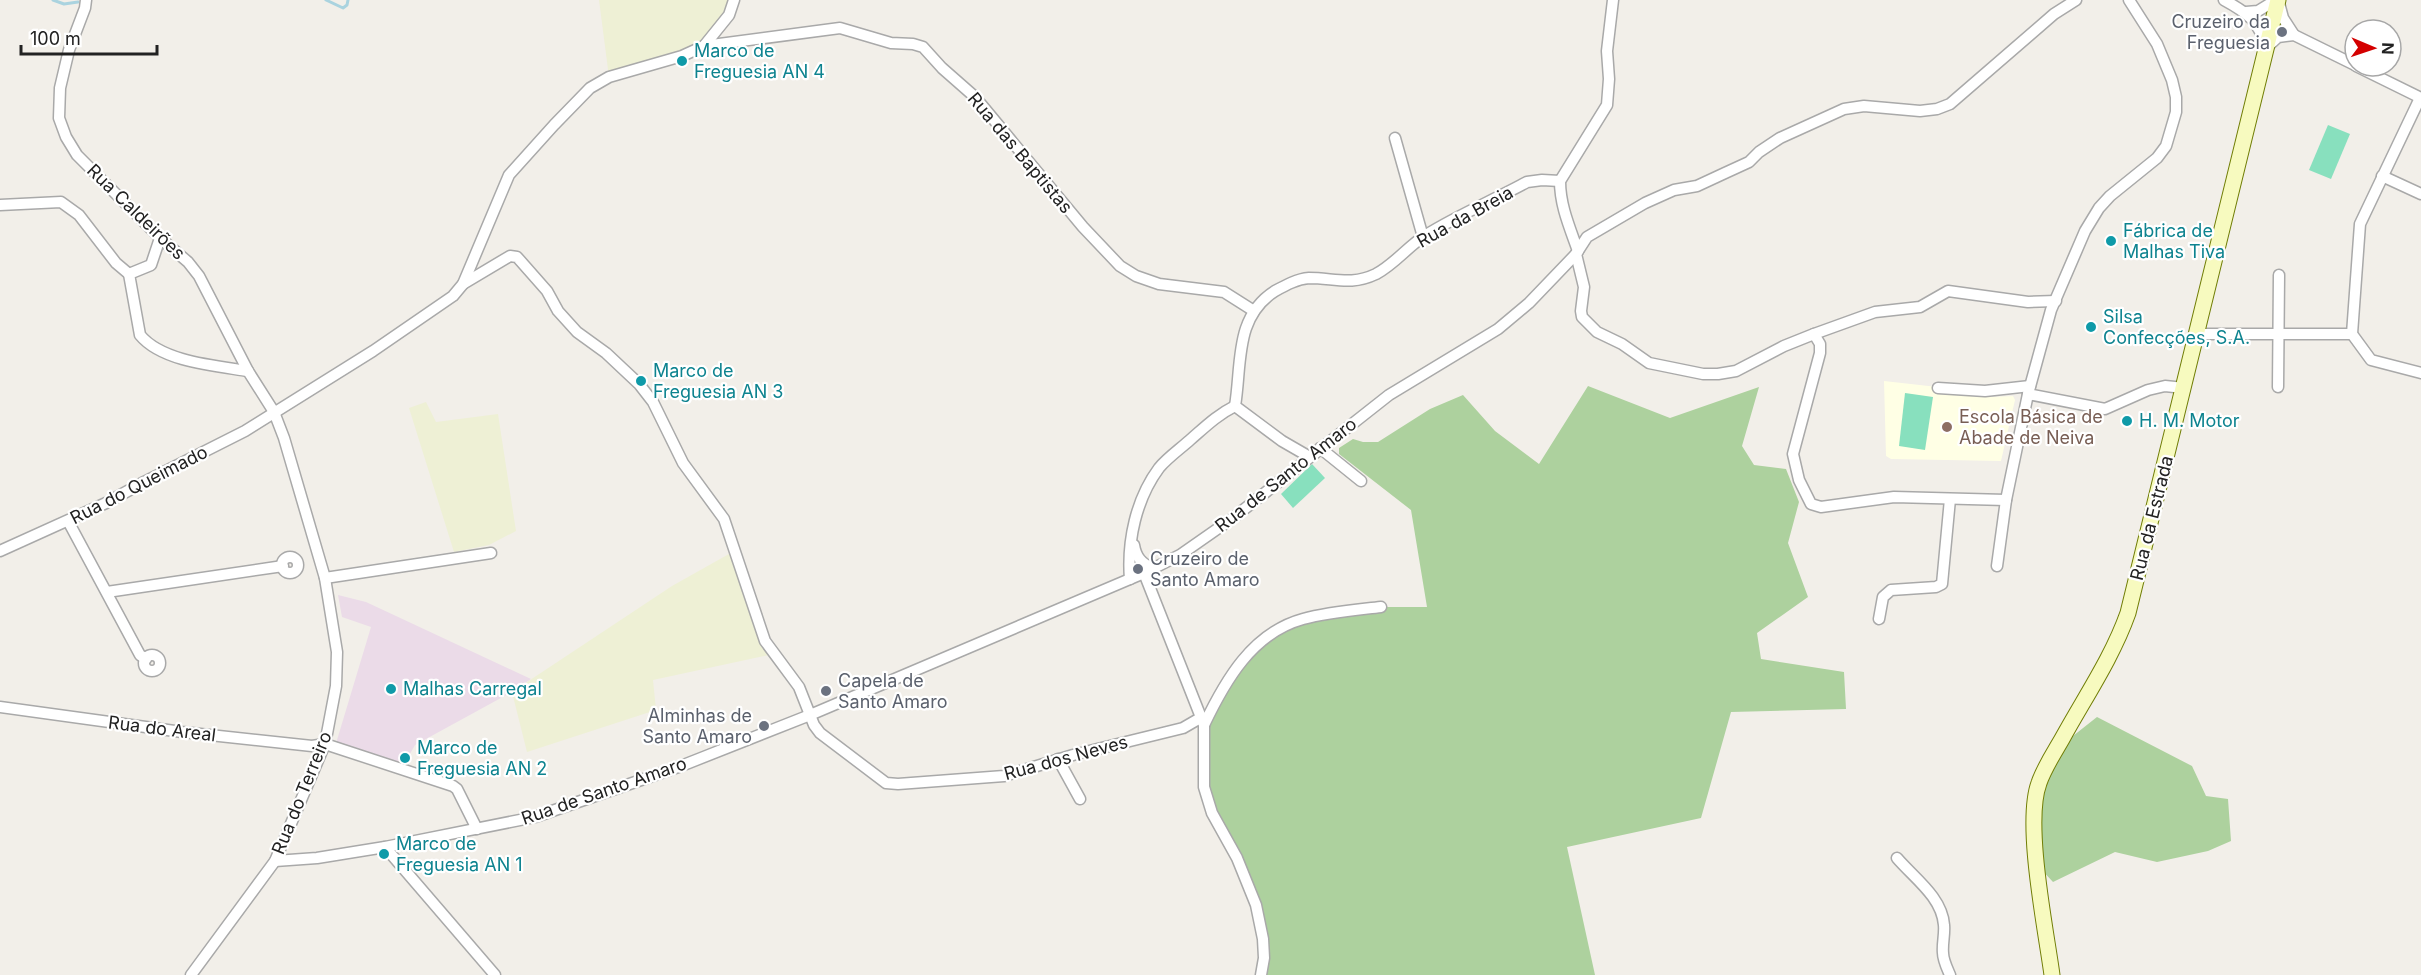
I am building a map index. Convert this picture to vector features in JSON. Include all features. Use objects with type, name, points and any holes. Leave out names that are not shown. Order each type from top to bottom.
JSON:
[{"type":"main road","name":"Rua da Estrada","points":[[2052,975],[2036,850],[2034,818],[2038,785],[2062,738],[2114,649],[2128,613],[2278,0]]},
{"type":"street","name":"Rua Caldeirões","points":[[86,0],[63,70],[60,88],[59,118],[66,137],[77,155],[160,238],[188,262],[199,276],[248,371],[274,412]]},
{"type":"street","points":[[464,284],[509,175],[583,95],[609,77],[682,56],[704,46],[729,15],[734,0]]},
{"type":"street","points":[[1613,0],[1607,51],[1609,80],[1607,105],[1560,181],[1560,194],[1577,252],[1584,287],[1582,317],[1597,332],[1622,344],[1649,363],[1703,374],[1718,374],[1736,371],[1784,346],[1875,312],[1920,308],[1948,291],[2028,302],[2056,301]]},
{"type":"street","name":"Rua de Santo Amaro","points":[[275,861],[317,858],[385,847],[535,817],[610,792],[810,715],[1149,571],[1180,555],[1233,518],[1308,456],[1389,395],[1497,329],[1529,303],[1577,252],[1587,237],[1645,203],[1674,190],[1697,186],[1733,170],[1749,162],[1780,138],[1844,109],[1864,106],[1920,111],[1937,109],[1950,104],[2054,14],[2076,0]]},
{"type":"street","points":[[1997,566],[1997,552],[2006,500],[2029,390],[2056,301],[2085,231],[2099,208],[2110,196],[2157,158],[2166,146],[2172,130],[2176,97],[2172,80],[2157,44],[2129,0]]},
{"type":"street","points":[[2224,0],[2246,12],[2255,22],[2266,48],[2278,37],[2294,35]]},
{"type":"street","points":[[2246,12],[2258,11],[2278,0],[2283,18],[2294,35],[2343,60]]},
{"type":"street","name":"Rua das Baptistas","points":[[704,46],[840,28],[891,43],[923,47],[942,68],[975,97],[1083,227],[1120,266],[1136,276],[1159,284],[1224,292],[1254,311]]},
{"type":"street","points":[[2380,78],[2420,98],[2360,224],[2352,334],[2371,360],[2421,373]]},
{"type":"street","points":[[1395,138],[1423,237]]},
{"type":"street","points":[[2382,176],[2421,194]]},
{"type":"street","name":"Rua da Breia","points":[[1235,406],[1244,332],[1254,311],[1270,295],[1287,284],[1306,278],[1342,282],[1355,281],[1376,273],[1423,237],[1527,182],[1560,181]]},
{"type":"street","points":[[0,205],[61,202],[79,215],[116,263],[129,274],[141,335],[146,342],[183,360],[248,371]]},
{"type":"street","points":[[129,274],[151,265],[155,247],[160,238]]},
{"type":"street","name":"Rua dos Neves","points":[[464,284],[510,256],[517,257],[547,291],[558,310],[577,332],[606,353],[639,384],[653,402],[683,463],[724,519],[765,641],[799,687],[820,733],[886,783],[1004,776],[1058,759],[1203,721]]},
{"type":"street","points":[[2277,387],[2278,275]]},
{"type":"street","name":"Rua do Queimado","points":[[0,551],[68,521],[245,431],[425,317],[453,296],[464,284]]},
{"type":"street","points":[[1814,334],[1820,344],[1820,353],[1793,454],[1799,480],[1811,504],[1821,507],[1894,497],[2006,500]]},
{"type":"street","points":[[2197,334],[2352,334]]},
{"type":"street","points":[[1938,388],[1985,391],[2029,390],[2105,409],[2148,390],[2165,386],[2184,388]]},
{"type":"street","points":[[1130,579],[1128,564],[1139,505],[1160,467],[1217,415],[1235,406],[1282,441],[1308,456]]},
{"type":"street","name":"Rua do Terreiro","points":[[192,975],[275,861],[324,744],[336,686],[337,652],[325,578],[274,412]]},
{"type":"street","points":[[1320,447],[1361,481]]},
{"type":"street","points":[[1879,619],[1883,597],[1891,590],[1936,587],[1942,584],[1950,499]]},
{"type":"street","points":[[68,521],[140,655],[146,659]]},
{"type":"street","points":[[1133,535],[1137,556],[1149,571],[1203,721],[1204,787],[1212,813],[1237,858],[1256,905],[1263,939],[1264,958],[1261,975]]},
{"type":"street","points":[[325,578],[491,553]]},
{"type":"street","points":[[107,592],[283,566]]},
{"type":"street","points":[[1203,721],[1226,681],[1247,655],[1271,634],[1301,620],[1381,607]]},
{"type":"street","name":"Rua do Areal","points":[[0,707],[229,738],[312,746],[324,744],[453,786],[457,789],[477,829]]},
{"type":"street","points":[[1058,759],[1080,799]]},
{"type":"street","points":[[385,847],[495,975]]},
{"type":"street","points":[[1897,858],[1914,878],[1930,891],[1938,904],[1944,924],[1943,955],[1950,975]]},
{"type":"shaded area","points":[[599,0],[734,0],[704,46],[609,77]]},
{"type":"shaded area","name":"Escola Básica de Abade de Neiva","points":[[1884,381],[1991,393],[1992,397],[2013,396],[2015,400],[2001,461],[1891,459],[1886,456]]},
{"type":"shaded area","points":[[426,402],[436,422],[498,414],[516,531],[489,545],[454,552],[409,408]]},
{"type":"shaded area","points":[[736,550],[769,655],[653,680],[656,710],[527,752],[512,692],[672,586]]},
{"type":"shaded area","points":[[338,595],[366,602],[531,679],[512,692],[415,745],[407,759],[407,770],[337,748],[337,740],[371,627],[342,617]]},
{"type":"green space","points":[[2328,125],[2350,134],[2331,179],[2309,170]]},
{"type":"green space","points":[[1588,386],[1670,418],[1759,387],[1742,446],[1754,465],[1786,469],[1799,502],[1788,543],[1808,597],[1757,633],[1761,659],[1844,672],[1846,709],[1731,712],[1701,818],[1567,847],[1595,975],[1261,975],[1256,905],[1212,813],[1203,759],[1204,725],[1247,655],[1301,620],[1381,607],[1427,607],[1411,510],[1339,454],[1339,448],[1353,439],[1378,442],[1430,409],[1463,395],[1495,431],[1539,464]]},
{"type":"green space","points":[[1905,393],[1933,397],[1925,450],[1899,446]]},
{"type":"green space","points":[[1312,464],[1325,478],[1293,508],[1281,494]]},
{"type":"green space","points":[[2097,717],[2192,766],[2206,796],[2228,799],[2231,841],[2208,851],[2157,862],[2115,852],[2053,882],[2040,868],[2035,812],[2059,747]]},
{"type":"waterway","points":[[53,0],[64,4],[78,2]]},
{"type":"waterway","points":[[326,0],[343,8],[347,5],[348,0]]},
{"type":"place","name":"Cruzeiro da Freguesia","points":[[2282,32]]},
{"type":"place","name":"Marco de Freguesia AN 4","points":[[682,61]]},
{"type":"place","name":"Fábrica de Malhas Tiva","points":[[2111,241]]},
{"type":"place","name":"Silsa Confecções, S.A.","points":[[2091,327]]},
{"type":"place","name":"Marco de Freguesia AN 3","points":[[641,381]]},
{"type":"place","name":"H. M. Motor","points":[[2127,421]]},
{"type":"place","name":"Escola Básica de Abade de Neiva","points":[[1947,427]]},
{"type":"place","name":"Cruzeiro de Santo Amaro","points":[[1138,569]]},
{"type":"place","name":"Malhas Carregal","points":[[391,689]]},
{"type":"place","name":"Capela de Santo Amaro","points":[[826,691]]},
{"type":"place","name":"Alminhas de Santo Amaro","points":[[764,726]]},
{"type":"place","name":"Marco de Freguesia AN 2","points":[[405,758]]},
{"type":"place","name":"Marco de Freguesia AN 1","points":[[384,854]]}]
